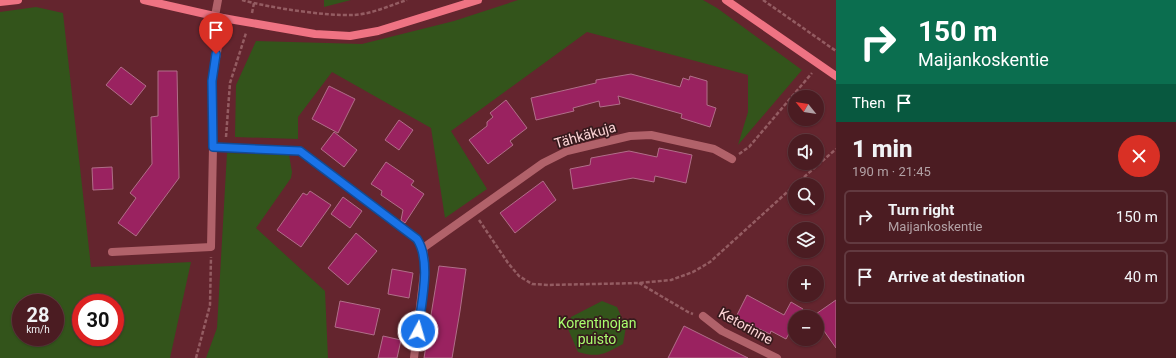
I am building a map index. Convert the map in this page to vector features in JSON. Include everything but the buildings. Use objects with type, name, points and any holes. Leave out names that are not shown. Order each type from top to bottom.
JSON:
[{"type":"street","points":[[0,2],[18,0]]},
{"type":"street","points":[[144,0],[250,23],[315,34],[350,36],[378,31],[478,0]]},
{"type":"street","points":[[112,252],[211,247],[213,147],[212,81],[219,17],[218,0]]},
{"type":"street","points":[[726,0],[736,3],[836,76]]},
{"type":"street","name":"Tähkäkuja","points":[[423,248],[543,163],[567,151],[630,136],[651,135],[714,149],[732,159]]},
{"type":"street","points":[[213,147],[300,151],[417,239],[423,248],[425,264],[414,358]]},
{"type":"street","name":"Ketorinne","points":[[703,316],[722,331],[777,358]]},
{"type":"path","points":[[242,0],[254,4],[319,13],[354,15],[407,0]]},
{"type":"path","points":[[763,0],[836,51]]},
{"type":"path","points":[[226,148],[230,83],[250,23],[254,4]]},
{"type":"path","points":[[732,159],[748,147],[819,65]]},
{"type":"path","points":[[803,178],[836,149]]},
{"type":"path","points":[[474,213],[508,264],[519,276],[532,284],[639,283],[671,280],[692,272],[710,262],[788,191]]},
{"type":"path","points":[[196,358],[210,305],[211,247]]},
{"type":"path","points":[[639,283],[688,312],[703,316]]},
{"type":"green space","points":[[324,0],[351,0],[324,7]]},
{"type":"green space","points":[[518,0],[703,0],[717,8],[802,70],[738,145],[748,112],[748,75],[587,32],[451,131],[487,189],[445,218],[431,128],[332,72],[298,117],[298,139],[235,137],[236,85],[256,41],[362,44],[454,21]]},
{"type":"green space","points":[[36,7],[63,13],[91,267],[191,262],[170,358],[0,358],[0,12]]},
{"type":"green space","points":[[227,153],[289,155],[292,172],[291,178],[256,228],[325,291],[328,358],[206,358],[217,328]]},
{"type":"green space","name":"Korentinojan puisto","points":[[602,301],[617,307],[626,327],[623,344],[597,355],[578,352],[568,329],[571,317]]},
{"type":"route","points":[[216,54],[212,81],[213,147],[300,151],[417,239],[423,248],[425,264],[418,331]]}]
